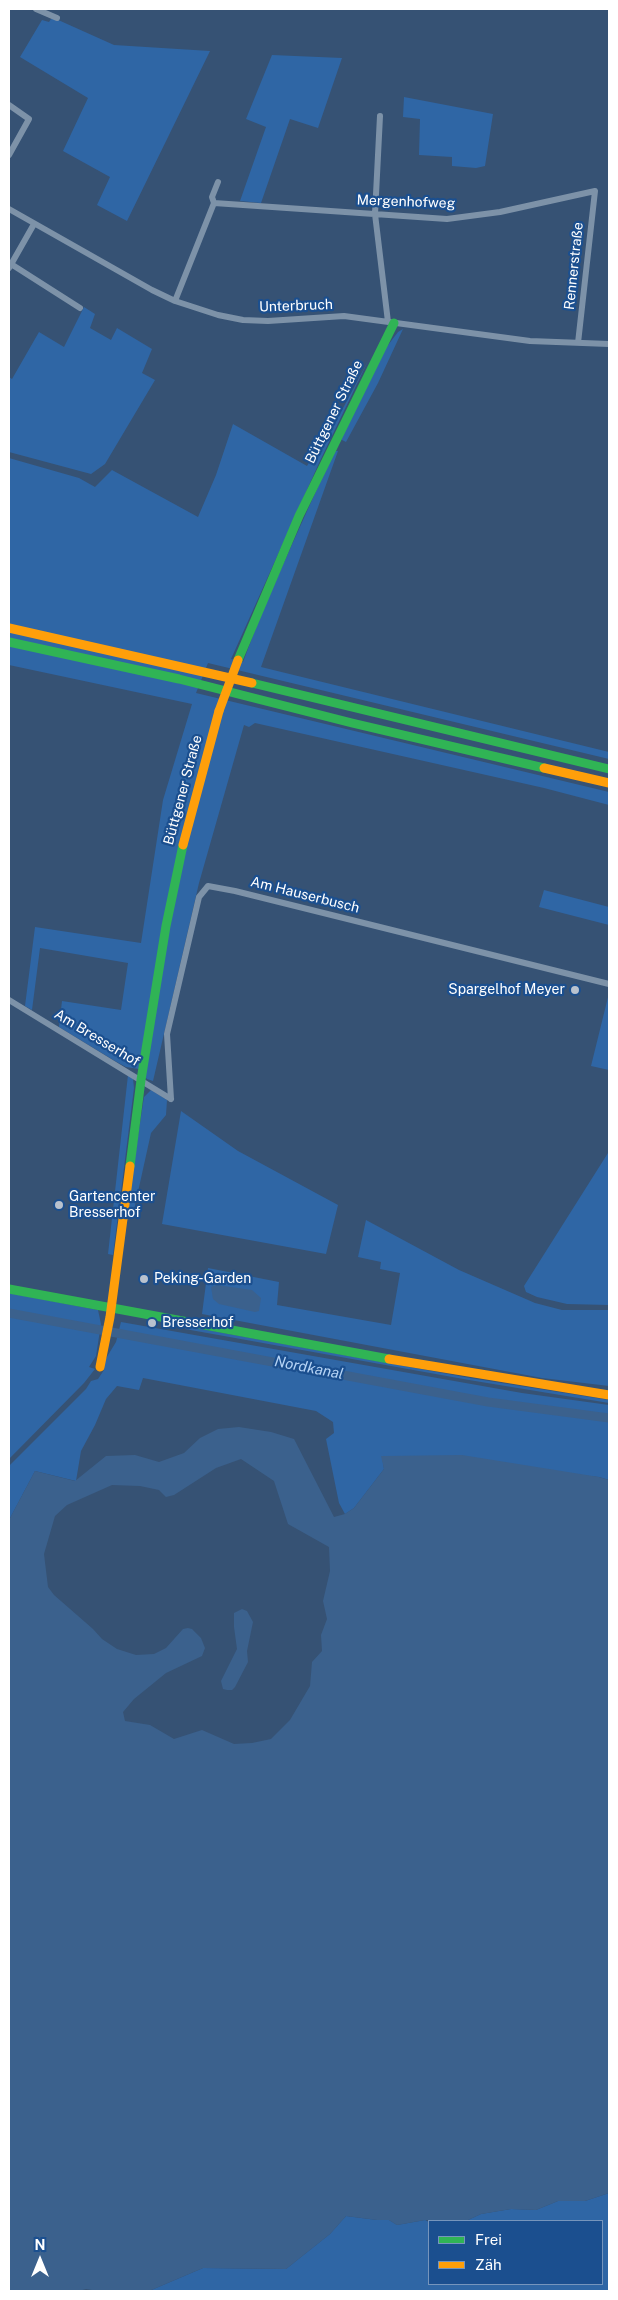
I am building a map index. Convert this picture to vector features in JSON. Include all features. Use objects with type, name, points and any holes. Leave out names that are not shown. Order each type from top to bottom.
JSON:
[{"type":"main road","name":"Büttgener Straße","points":[[100,1367],[112,1303],[141,1080],[174,881],[200,778],[219,711],[238,660],[299,516],[391,322]]},
{"type":"main road","points":[[9,628],[181,666],[609,769]]},
{"type":"main road","points":[[9,642],[179,679],[352,723],[609,783]]},
{"type":"main road","points":[[9,1289],[112,1303],[463,1372],[609,1396]]},
{"type":"street","points":[[36,9],[57,18]]},
{"type":"street","points":[[9,106],[30,119],[9,155]]},
{"type":"street","points":[[380,116],[375,214],[391,322]]},
{"type":"street","points":[[175,301],[214,203],[212,197],[218,182]]},
{"type":"street","name":"Mergenhofweg","points":[[214,203],[447,219],[500,212],[595,191]]},
{"type":"street","name":"Rennerstraße","points":[[578,343],[595,191]]},
{"type":"street","name":"Unterbruch","points":[[9,209],[175,301],[218,315],[243,320],[268,321],[344,316],[530,340],[609,344]]},
{"type":"street","points":[[34,224],[10,266],[80,308]]},
{"type":"street","name":"Am Hauserbusch","points":[[171,1099],[168,1034],[199,896],[208,886],[235,890],[609,984]]},
{"type":"street","name":"Am Bresserhof","points":[[9,1000],[171,1099]]},
{"type":"shaded area","points":[[51,19],[56,19],[114,45],[210,51],[127,221],[97,205],[110,177],[63,151],[88,98],[20,57],[42,20],[49,22]]},
{"type":"shaded area","points":[[272,55],[342,58],[318,128],[290,119],[261,203],[240,201],[266,127],[246,119]]},
{"type":"shaded area","points":[[404,97],[493,114],[485,166],[476,168],[452,166],[452,157],[419,155],[420,119],[403,117]]},
{"type":"shaded area","points":[[84,307],[95,314],[90,328],[111,340],[117,328],[152,349],[142,373],[155,380],[105,464],[91,474],[9,452],[9,377],[12,379],[39,332],[64,347]]},
{"type":"shaded area","points":[[403,329],[378,383],[346,442],[342,440],[382,353],[398,332]]},
{"type":"shaded area","points":[[368,361],[319,463],[231,659],[243,662],[263,609],[330,460],[335,451],[338,451],[261,667],[609,752],[609,759],[208,663],[196,693],[609,792],[609,805],[544,788],[255,723],[249,727],[244,725],[199,883],[153,1081],[147,1079],[139,1069],[126,1067],[59,1027],[62,1001],[121,1010],[128,963],[40,948],[32,1010],[25,1006],[35,927],[141,943],[163,800],[192,704],[9,665],[9,458],[79,478],[95,487],[112,470],[198,517],[216,475],[233,424],[307,466],[330,427],[333,427]]},
{"type":"shaded area","points":[[544,890],[609,907],[609,925],[539,907]]},
{"type":"shaded area","points":[[609,993],[609,1070],[591,1066]]},
{"type":"shaded area","points":[[128,1075],[133,1079],[134,1088],[113,1255],[108,1254]]},
{"type":"shaded area","points":[[151,1090],[167,1100],[166,1115],[151,1133],[132,1219],[127,1208],[144,1097]]},
{"type":"shaded area","points":[[181,1111],[238,1151],[338,1205],[326,1254],[162,1224]]},
{"type":"shaded area","points":[[609,1147],[609,1305],[567,1304],[537,1297],[526,1292],[524,1286],[608,1153]]},
{"type":"shaded area","points":[[366,1220],[459,1270],[535,1303],[562,1310],[609,1310],[609,1386],[542,1378],[202,1314],[208,1268],[279,1282],[277,1305],[391,1325],[400,1273],[380,1269],[381,1262],[358,1257]]},
{"type":"shaded area","points":[[217,1285],[252,1290],[261,1298],[259,1311],[255,1312],[219,1304],[213,1299],[211,1287]]},
{"type":"shaded area","points":[[9,1293],[98,1310],[101,1324],[96,1356],[89,1367],[95,1369],[84,1383],[9,1459]]},
{"type":"shaded area","points":[[121,1322],[522,1393],[609,1405],[609,1480],[599,1477],[382,1456],[384,1469],[354,1508],[345,1514],[339,1503],[326,1439],[334,1433],[333,1422],[316,1411],[143,1378],[139,1390],[117,1386],[106,1399],[81,1451],[76,1481],[35,1471],[9,1520],[9,1466],[86,1389],[91,1381],[98,1379],[104,1370],[105,1360],[116,1342]]},
{"type":"shaded area","points":[[185,1326],[470,1378],[609,1400],[609,1403],[185,1329]]},
{"type":"shaded area","points":[[239,1427],[271,1432],[294,1439],[334,1517],[345,1514],[354,1508],[384,1469],[381,1456],[462,1455],[609,1480],[609,2193],[585,2201],[558,2201],[536,2210],[511,2209],[481,2214],[468,2220],[425,2220],[397,2225],[389,2220],[346,2216],[330,2234],[286,2269],[203,2268],[149,2291],[98,2291],[86,2289],[79,2291],[9,2291],[9,1520],[35,1471],[75,1481],[106,1456],[135,1455],[159,1462],[184,1453],[200,1438],[218,1429]],"holes":[[[241,1459],[274,1481],[288,1524],[329,1547],[330,1571],[323,1601],[327,1619],[321,1635],[322,1651],[312,1662],[310,1686],[290,1720],[271,1739],[234,1744],[202,1730],[174,1739],[150,1725],[125,1721],[123,1712],[134,1699],[166,1673],[202,1656],[205,1648],[201,1638],[192,1629],[188,1628],[183,1629],[166,1648],[154,1654],[136,1655],[117,1649],[102,1639],[54,1595],[48,1587],[44,1554],[55,1516],[67,1505],[112,1485],[140,1486],[159,1490],[166,1497],[174,1495],[216,1468]]]},
{"type":"shaded area","points":[[242,1609],[247,1611],[253,1622],[247,1651],[248,1662],[235,1687],[232,1690],[227,1690],[223,1689],[221,1681],[237,1649],[234,1613]]},
{"type":"shaded area","points":[[609,2193],[609,2291],[149,2291],[203,2268],[286,2269],[330,2234],[346,2216],[389,2220],[397,2225],[425,2220],[428,2222],[428,2285],[603,2285],[603,2220],[468,2220],[481,2214],[511,2209],[536,2210],[558,2201],[585,2201]]},
{"type":"waterway","name":"Nordkanal","points":[[9,1313],[488,1402],[609,1418]]},
{"type":"traffic: fast","points":[[238,660],[299,516],[394,323]]},
{"type":"traffic: fast","points":[[9,642],[179,679],[352,723],[544,768]]},
{"type":"traffic: fast","points":[[252,683],[609,769]]},
{"type":"traffic: fast","points":[[130,1166],[141,1080],[166,926],[183,845]]},
{"type":"traffic: fast","points":[[9,1289],[389,1359]]},
{"type":"traffic: slow","points":[[9,628],[252,683]]},
{"type":"traffic: slow","points":[[219,711],[238,660]]},
{"type":"traffic: slow","points":[[183,845],[219,711]]},
{"type":"traffic: slow","points":[[544,768],[609,783]]},
{"type":"traffic: slow","points":[[100,1367],[110,1317],[130,1166]]},
{"type":"traffic: slow","points":[[389,1359],[609,1395]]},
{"type":"place","name":"Spargelhof Meyer","points":[[575,990]]},
{"type":"place","name":"Gartencenter Bresserhof","points":[[59,1205]]},
{"type":"place","name":"Peking-Garden","points":[[144,1279]]},
{"type":"place","name":"Bresserhof","points":[[152,1323]]}]
